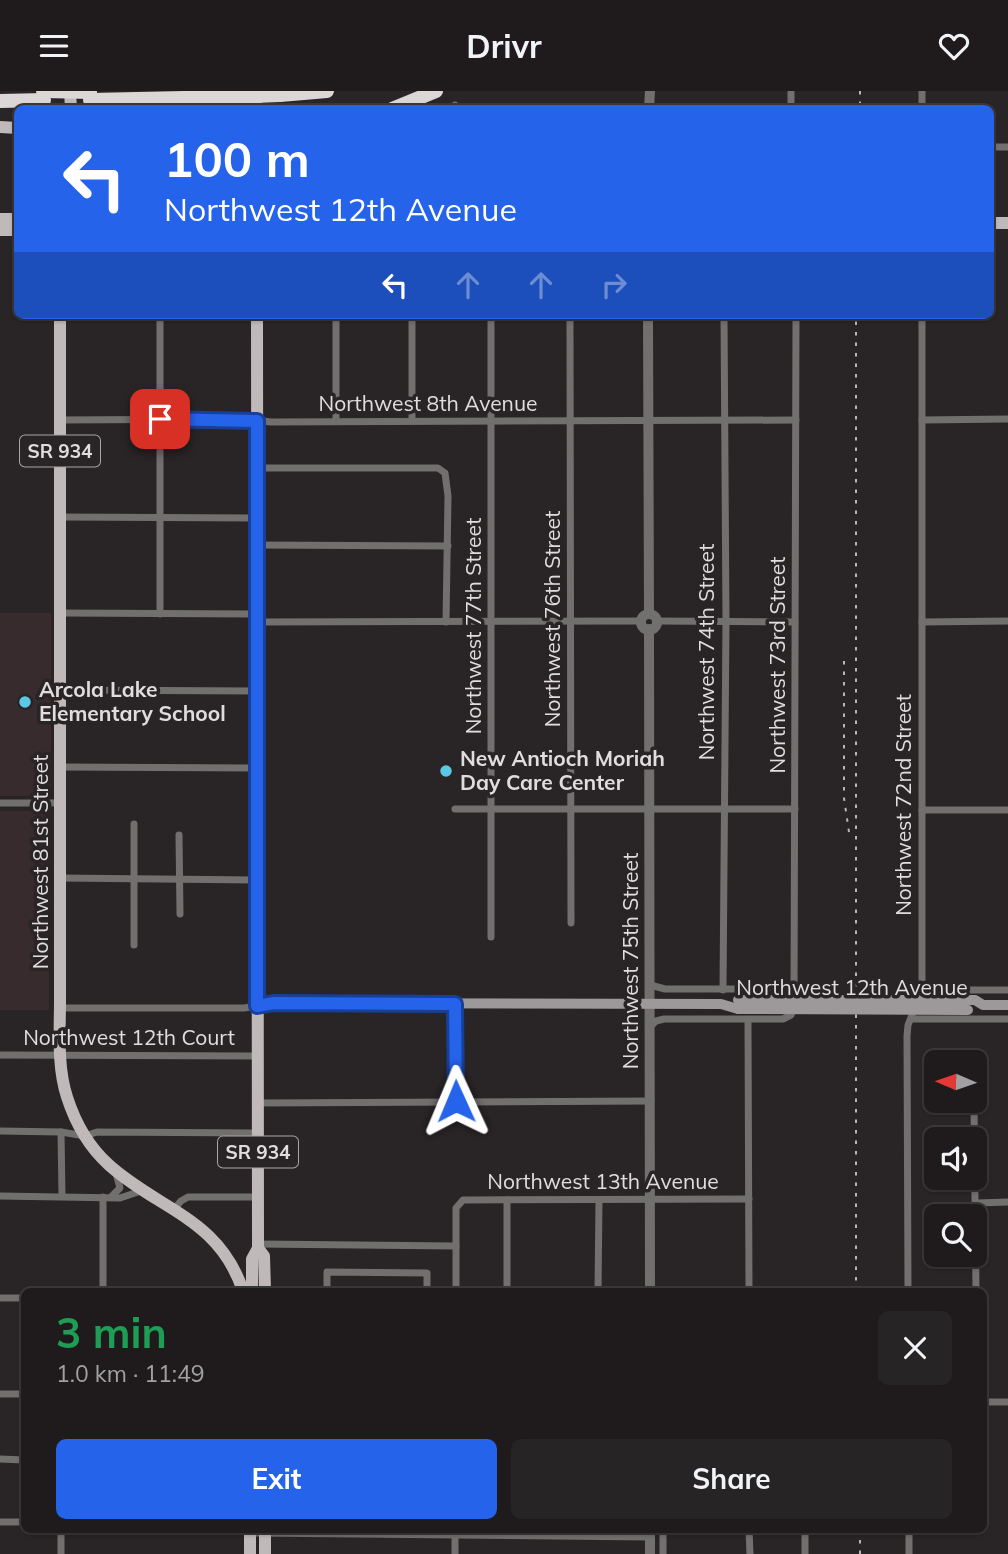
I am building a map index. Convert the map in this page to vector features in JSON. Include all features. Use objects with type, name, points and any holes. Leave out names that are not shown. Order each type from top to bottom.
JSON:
[{"type":"highway","points":[[90,96],[122,91]]},
{"type":"highway","points":[[0,92],[43,96],[231,97],[327,91]]},
{"type":"highway","points":[[402,105],[436,91]]},
{"type":"highway","points":[[0,101],[43,96]]},
{"type":"main road","name":"Northwest 81st Street","points":[[60,319],[60,1008],[63,1079],[73,1113],[93,1148],[115,1170],[199,1226],[230,1263],[242,1288]]},
{"type":"main road","name":"SR 934","points":[[257,319],[257,1197],[258,1246],[264,1256],[265,1288]]},
{"type":"main road","name":"Northwest 12th Avenue","points":[[257,1006],[274,1003],[968,1005],[975,1000],[983,1005],[1008,1005]]},
{"type":"main road","points":[[252,1288],[252,1259],[258,1246]]},
{"type":"main road","points":[[250,1533],[250,1554]]},
{"type":"main road","points":[[265,1533],[265,1554]]},
{"type":"street","points":[[160,319],[160,614]]},
{"type":"street","points":[[336,319],[336,421]]},
{"type":"street","points":[[412,319],[412,421]]},
{"type":"street","name":"Northwest 77th Street","points":[[491,319],[491,937]]},
{"type":"street","name":"Northwest 76th Street","points":[[570,319],[572,923]]},
{"type":"street","name":"Northwest 75th Street","points":[[648,319],[650,1288]]},
{"type":"street","name":"Northwest 74th Street","points":[[723,990],[726,621],[724,319]]},
{"type":"street","name":"Northwest 73rd Street","points":[[791,1015],[795,989],[796,319]]},
{"type":"street","name":"Northwest 72nd Street","points":[[908,1288],[907,1036],[922,990],[922,319]]},
{"type":"street","points":[[922,420],[1008,419]]},
{"type":"street","name":"Northwest 8th Avenue","points":[[60,420],[796,420]]},
{"type":"street","points":[[257,468],[438,468],[446,473],[446,622]]},
{"type":"street","points":[[60,517],[257,518]]},
{"type":"street","points":[[257,545],[448,546]]},
{"type":"street","points":[[60,613],[492,623],[795,622]]},
{"type":"street","points":[[922,622],[1008,621]]},
{"type":"street","points":[[60,690],[257,691]]},
{"type":"street","points":[[60,767],[257,768]]},
{"type":"street","points":[[0,803],[60,803]]},
{"type":"street","points":[[455,809],[795,809]]},
{"type":"street","points":[[922,810],[1008,810]]},
{"type":"street","points":[[134,824],[134,945]]},
{"type":"street","points":[[179,835],[180,914]]},
{"type":"street","points":[[60,878],[258,880]]},
{"type":"street","name":"Northwest 12th Avenue","points":[[650,985],[665,989],[795,989]]},
{"type":"street","name":"Northwest 12th Avenue","points":[[922,990],[1008,990]]},
{"type":"street","points":[[455,1004],[456,1101]]},
{"type":"street","name":"Northwest 12th Avenue","points":[[60,1008],[257,1006]]},
{"type":"street","name":"Northwest 12th Avenue","points":[[650,1027],[656,1021],[664,1019],[783,1019],[791,1015]]},
{"type":"street","name":"Northwest 12th Avenue","points":[[911,1019],[1008,1019]]},
{"type":"street","points":[[748,1020],[749,1288]]},
{"type":"street","name":"Northwest 12th Court","points":[[0,1055],[257,1056]]},
{"type":"street","points":[[258,1103],[651,1101]]},
{"type":"street","points":[[61,1132],[69,1127],[73,1113]]},
{"type":"street","points":[[974,1113],[976,1288]]},
{"type":"street","points":[[0,1131],[61,1132],[85,1136],[97,1132],[257,1133]]},
{"type":"street","points":[[61,1132],[62,1196]]},
{"type":"street","points":[[107,1197],[117,1193],[121,1187],[115,1170]]},
{"type":"street","points":[[0,1196],[120,1198],[145,1191]]},
{"type":"street","points":[[103,1288],[107,1197]]},
{"type":"street","points":[[175,1208],[188,1197],[257,1197]]},
{"type":"street","name":"Northwest 13th Avenue","points":[[456,1246],[456,1208],[463,1200],[749,1199]]},
{"type":"street","points":[[506,1288],[507,1200]]},
{"type":"street","points":[[598,1288],[599,1200]]},
{"type":"street","points":[[977,1203],[1008,1202]]},
{"type":"street","points":[[258,1246],[456,1246],[456,1288]]},
{"type":"street","points":[[327,1288],[327,1272],[427,1273],[427,1288]]},
{"type":"street","points":[[0,1298],[21,1298]]},
{"type":"street","points":[[0,1394],[21,1394]]},
{"type":"street","points":[[987,1402],[1008,1402]]},
{"type":"street","points":[[0,1459],[21,1459]]},
{"type":"street","points":[[0,1522],[21,1523]]},
{"type":"street","points":[[61,1533],[61,1554]]},
{"type":"street","points":[[455,1533],[455,1554]]},
{"type":"street","points":[[650,1533],[650,1554]]},
{"type":"street","points":[[663,1533],[663,1554]]},
{"type":"street","points":[[750,1533],[750,1554]]},
{"type":"street","points":[[805,1533],[805,1554]]},
{"type":"street","points":[[909,1533],[909,1554]]},
{"type":"shaded area","name":"Arcola Lake Elementary School","points":[[0,613],[51,613],[51,791],[45,796],[0,796]]},
{"type":"shaded area","points":[[0,811],[49,811],[49,1010],[0,1010]]},
{"type":"railway","points":[[860,91],[860,105]]},
{"type":"railway","points":[[856,319],[856,1288]]},
{"type":"railway","points":[[844,661],[844,798],[849,832]]},
{"type":"railway","points":[[860,1533],[860,1554]]},
{"type":"place","name":"Arcola Lake Elementary School","points":[[25,702]]},
{"type":"place","name":"New Antioch Moriah Day Care Center","points":[[446,771]]},
{"type":"route","points":[[160,419],[257,421],[257,1006],[274,1003],[455,1004],[456,1101]]}]
